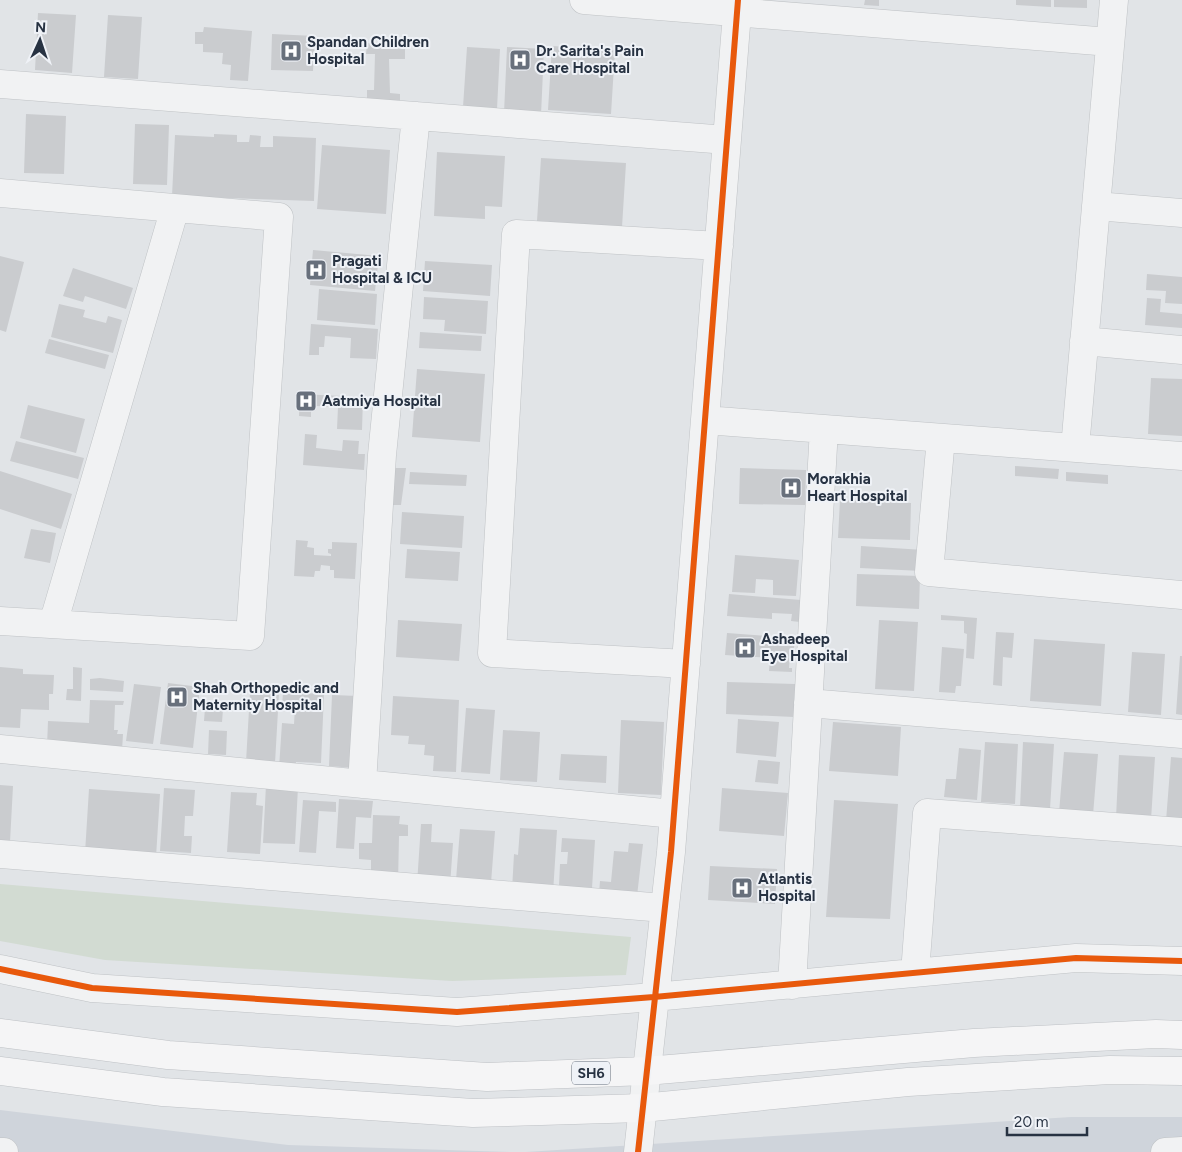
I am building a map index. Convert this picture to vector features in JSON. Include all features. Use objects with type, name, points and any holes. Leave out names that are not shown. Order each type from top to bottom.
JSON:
[{"type":"main road","name":"SH6","points":[[0,1033],[168,1055],[487,1077],[646,1071],[974,1043],[1146,1034],[1182,1035]]},
{"type":"main road","points":[[0,1071],[163,1092],[473,1113],[642,1108],[908,1082],[1110,1070],[1182,1071]]},
{"type":"street","points":[[584,0],[738,6],[1110,42]]},
{"type":"street","points":[[1075,448],[1114,0]]},
{"type":"street","points":[[638,1152],[674,814],[738,6]]},
{"type":"street","points":[[0,84],[727,140]]},
{"type":"street","points":[[362,784],[382,455],[416,116]]},
{"type":"street","points":[[0,193],[279,217],[250,636],[0,621]]},
{"type":"street","points":[[1096,206],[1182,212]]},
{"type":"street","points":[[53,624],[175,208]]},
{"type":"street","points":[[686,664],[492,653],[516,234],[719,246]]},
{"type":"street","points":[[1084,341],[1182,350]]},
{"type":"street","points":[[705,420],[1182,456]]},
{"type":"street","points":[[792,985],[824,429]]},
{"type":"street","points":[[941,438],[928,572],[1182,595]]},
{"type":"street","points":[[808,703],[1182,734]]},
{"type":"street","points":[[0,749],[674,814]]},
{"type":"street","points":[[915,973],[927,813],[1182,832]]},
{"type":"street","points":[[0,854],[664,908]]},
{"type":"street","points":[[0,969],[92,988],[457,1012],[792,985],[1076,958],[1182,961]]},
{"type":"street","points":[[1165,1152],[1182,1151]]},
{"type":"shaded area","points":[[0,884],[631,937],[626,975],[452,981],[105,960],[0,941]]},
{"type":"shaded area","points":[[0,1110],[288,1145],[511,1152],[0,1152]]},
{"type":"shaded area","points":[[1071,1117],[1182,1117],[1182,1152],[526,1152]]},
{"type":"building","points":[[865,0],[879,0],[879,6],[864,5]]},
{"type":"building","points":[[1016,0],[1051,0],[1051,7],[1016,5]]},
{"type":"building","points":[[1054,0],[1087,0],[1087,8],[1054,7]]},
{"type":"building","points":[[38,13],[76,15],[72,73],[35,70]]},
{"type":"building","points":[[108,15],[142,17],[138,79],[104,77]]},
{"type":"building","points":[[204,27],[252,31],[248,81],[230,80],[231,65],[222,64],[223,53],[203,52],[203,44],[195,44],[195,32],[203,32]]},
{"type":"building","points":[[272,34],[315,36],[313,71],[271,70]]},
{"type":"building","points":[[383,40],[393,40],[393,44],[405,44],[405,59],[389,59],[390,93],[400,94],[400,104],[367,102],[367,90],[374,90],[375,54],[366,54],[367,43],[383,43]]},
{"type":"building","points":[[552,46],[615,50],[611,114],[548,110]]},
{"type":"building","points":[[467,47],[500,49],[497,109],[463,107]]},
{"type":"building","points":[[507,47],[544,49],[541,115],[504,113]]},
{"type":"building","points":[[26,114],[66,116],[64,174],[24,173]]},
{"type":"building","points":[[135,124],[169,125],[167,185],[133,184]]},
{"type":"building","points":[[214,134],[237,135],[237,142],[249,142],[250,135],[261,136],[260,147],[273,147],[273,136],[316,138],[314,201],[172,196],[175,135],[214,137]]},
{"type":"building","points":[[322,145],[390,150],[386,214],[317,209]]},
{"type":"building","points":[[437,152],[505,156],[502,207],[485,206],[485,219],[434,216]]},
{"type":"building","points":[[541,158],[626,163],[622,227],[537,221]]},
{"type":"building","points":[[313,250],[379,256],[375,291],[310,285]]},
{"type":"building","points":[[0,256],[24,262],[6,332],[0,330]]},
{"type":"building","points":[[425,261],[492,265],[490,296],[423,291]]},
{"type":"building","points":[[73,268],[133,288],[126,309],[85,296],[83,302],[63,296]]},
{"type":"building","points":[[1147,274],[1182,277],[1182,304],[1165,303],[1166,291],[1146,290]]},
{"type":"building","points":[[319,289],[377,294],[375,325],[317,320]]},
{"type":"building","points":[[424,297],[488,301],[486,334],[444,331],[445,320],[423,319]]},
{"type":"building","points":[[1147,298],[1161,299],[1160,312],[1182,314],[1182,328],[1145,325]]},
{"type":"building","points":[[59,304],[85,310],[83,317],[106,323],[108,316],[122,320],[113,353],[51,337]]},
{"type":"building","points":[[311,324],[378,329],[376,359],[350,358],[351,338],[325,336],[324,347],[319,347],[319,355],[309,355]]},
{"type":"building","points":[[420,332],[482,336],[481,351],[419,348]]},
{"type":"building","points":[[49,339],[109,355],[105,369],[45,353]]},
{"type":"building","points":[[417,369],[485,374],[480,442],[412,437]]},
{"type":"building","points":[[1151,378],[1182,379],[1182,436],[1148,434]]},
{"type":"building","points":[[300,394],[363,397],[362,430],[337,429],[338,407],[316,406],[315,411],[311,411],[311,417],[299,416]]},
{"type":"building","points":[[28,405],[85,419],[76,453],[20,438]]},
{"type":"building","points":[[305,434],[317,435],[316,448],[342,451],[343,440],[359,441],[358,454],[365,454],[364,470],[303,465]]},
{"type":"building","points":[[16,441],[84,458],[78,479],[10,461]]},
{"type":"building","points":[[1015,466],[1059,469],[1058,479],[1015,476]]},
{"type":"building","points":[[395,468],[406,468],[401,505],[393,505]]},
{"type":"building","points":[[740,468],[806,470],[805,505],[739,504]]},
{"type":"building","points":[[0,471],[72,494],[61,529],[0,509]]},
{"type":"building","points":[[410,472],[467,475],[466,486],[409,484]]},
{"type":"building","points":[[1066,472],[1108,475],[1108,484],[1066,481]]},
{"type":"building","points":[[840,500],[911,503],[910,540],[838,538]]},
{"type":"building","points":[[402,512],[464,516],[462,548],[400,544]]},
{"type":"building","points":[[31,529],[56,533],[50,563],[24,558]]},
{"type":"building","points":[[296,540],[308,541],[307,547],[314,548],[314,555],[331,556],[328,553],[328,549],[332,549],[332,542],[357,543],[355,579],[334,578],[334,570],[330,570],[330,566],[321,565],[320,571],[315,571],[314,577],[294,576]]},
{"type":"building","points":[[861,546],[924,550],[922,571],[860,568]]},
{"type":"building","points":[[407,549],[460,552],[458,581],[405,578]]},
{"type":"building","points":[[735,555],[799,560],[796,596],[773,595],[773,580],[756,579],[755,593],[732,592]]},
{"type":"building","points":[[857,574],[920,576],[919,609],[856,606]]},
{"type":"building","points":[[729,594],[801,600],[800,622],[791,621],[792,614],[772,613],[772,619],[727,616]]},
{"type":"building","points":[[941,615],[977,618],[974,659],[966,658],[967,634],[964,633],[964,621],[941,620]]},
{"type":"building","points":[[398,620],[462,624],[459,661],[396,657]]},
{"type":"building","points":[[879,620],[918,622],[914,691],[875,689]]},
{"type":"building","points":[[996,632],[1014,633],[1012,658],[1003,657],[1002,686],[993,685]]},
{"type":"building","points":[[727,633],[795,638],[793,657],[790,656],[789,668],[792,668],[792,672],[769,671],[770,658],[725,655]]},
{"type":"building","points":[[1034,639],[1105,644],[1101,706],[1030,701]]},
{"type":"building","points":[[942,647],[964,649],[961,686],[956,686],[955,693],[939,692]]},
{"type":"building","points":[[1132,652],[1165,654],[1161,715],[1128,712]]},
{"type":"building","points":[[1180,656],[1182,656],[1182,715],[1176,714]]},
{"type":"building","points":[[0,667],[23,669],[23,674],[54,675],[53,694],[49,694],[49,710],[21,709],[20,728],[0,727]]},
{"type":"building","points":[[73,667],[82,668],[81,701],[66,700],[67,689],[73,689]]},
{"type":"building","points":[[100,678],[124,681],[123,692],[90,690],[90,679]]},
{"type":"building","points":[[727,682],[795,684],[794,717],[726,714]]},
{"type":"building","points":[[168,683],[200,687],[193,748],[160,744]]},
{"type":"building","points":[[134,684],[161,687],[153,744],[126,741]]},
{"type":"building","points":[[250,692],[279,693],[275,763],[246,762]]},
{"type":"building","points":[[283,692],[324,694],[321,763],[296,762],[295,769],[279,768],[282,723],[294,724],[295,708],[282,707]]},
{"type":"building","points":[[332,695],[358,696],[355,768],[329,766]]},
{"type":"building","points":[[393,696],[459,700],[456,772],[433,771],[434,756],[424,755],[425,745],[408,744],[409,736],[391,735]]},
{"type":"building","points":[[90,700],[124,701],[123,705],[115,705],[114,730],[118,730],[117,734],[123,734],[122,751],[47,747],[48,721],[89,723]]},
{"type":"building","points":[[205,708],[223,709],[222,722],[204,721]]},
{"type":"building","points":[[466,708],[495,710],[490,774],[461,772]]},
{"type":"building","points":[[738,719],[779,722],[776,757],[736,753]]},
{"type":"building","points":[[621,720],[664,722],[661,795],[618,793]]},
{"type":"building","points":[[833,722],[901,727],[898,776],[829,771]]},
{"type":"building","points":[[209,730],[227,731],[226,755],[208,754]]},
{"type":"building","points":[[503,730],[540,732],[537,782],[500,780]]},
{"type":"building","points":[[985,742],[1018,744],[1015,804],[981,802]]},
{"type":"building","points":[[1023,742],[1054,744],[1050,809],[1020,808]]},
{"type":"building","points":[[959,748],[981,750],[977,800],[944,797],[946,779],[956,779]]},
{"type":"building","points":[[1064,752],[1098,754],[1093,815],[1059,813]]},
{"type":"building","points":[[561,754],[607,756],[606,783],[559,780]]},
{"type":"building","points":[[1119,755],[1155,757],[1151,820],[1116,818]]},
{"type":"building","points":[[1171,757],[1182,758],[1182,823],[1166,821]]},
{"type":"building","points":[[758,760],[780,762],[778,784],[755,782]]},
{"type":"building","points":[[0,785],[13,786],[10,842],[0,842]]},
{"type":"building","points":[[266,785],[298,787],[295,844],[263,843]]},
{"type":"building","points":[[164,788],[195,790],[193,816],[185,816],[184,836],[192,836],[191,853],[160,851]]},
{"type":"building","points":[[722,788],[788,793],[784,836],[719,831]]},
{"type":"building","points":[[89,789],[160,794],[156,857],[85,853]]},
{"type":"building","points":[[231,792],[257,793],[256,805],[263,806],[260,854],[227,852]]},
{"type":"building","points":[[339,799],[373,801],[371,818],[356,817],[354,849],[336,848]]},
{"type":"building","points":[[303,800],[336,802],[336,812],[319,811],[316,853],[299,852]]},
{"type":"building","points":[[834,800],[898,804],[890,919],[826,917]]},
{"type":"building","points":[[373,815],[400,816],[399,824],[408,825],[408,836],[399,836],[398,883],[371,882],[371,860],[359,859],[359,843],[372,843]]},
{"type":"building","points":[[421,824],[432,824],[431,842],[453,843],[450,886],[417,884]]},
{"type":"building","points":[[520,828],[557,830],[553,893],[512,890],[514,854],[518,855]]},
{"type":"building","points":[[460,829],[495,831],[491,883],[456,880]]},
{"type":"building","points":[[562,838],[595,840],[592,888],[559,886],[560,864],[567,864],[568,852],[561,852]]},
{"type":"building","points":[[629,843],[643,844],[637,896],[599,893],[600,881],[611,882],[614,851],[628,852]]},
{"type":"building","points":[[710,866],[777,869],[775,904],[708,900]]},
{"type":"cycle path","points":[[638,1152],[671,852],[738,0]]},
{"type":"cycle path","points":[[0,969],[92,988],[457,1012],[654,997],[1076,958],[1182,961]]},
{"type":"place","name":"Spandan Children Hospital","points":[[291,51]]},
{"type":"place","name":"Dr. Sarita's Pain Care Hospital","points":[[520,60]]},
{"type":"place","name":"Pragati Hospital & ICU","points":[[316,270]]},
{"type":"place","name":"Aatmiya Hospital","points":[[306,401]]},
{"type":"place","name":"Morakhia Heart Hospital","points":[[791,488]]},
{"type":"place","name":"Ashadeep Eye Hospital","points":[[745,648]]},
{"type":"place","name":"Shah Orthopedic and Maternity Hospital","points":[[177,697]]},
{"type":"place","name":"Atlantis Hospital","points":[[742,888]]}]
